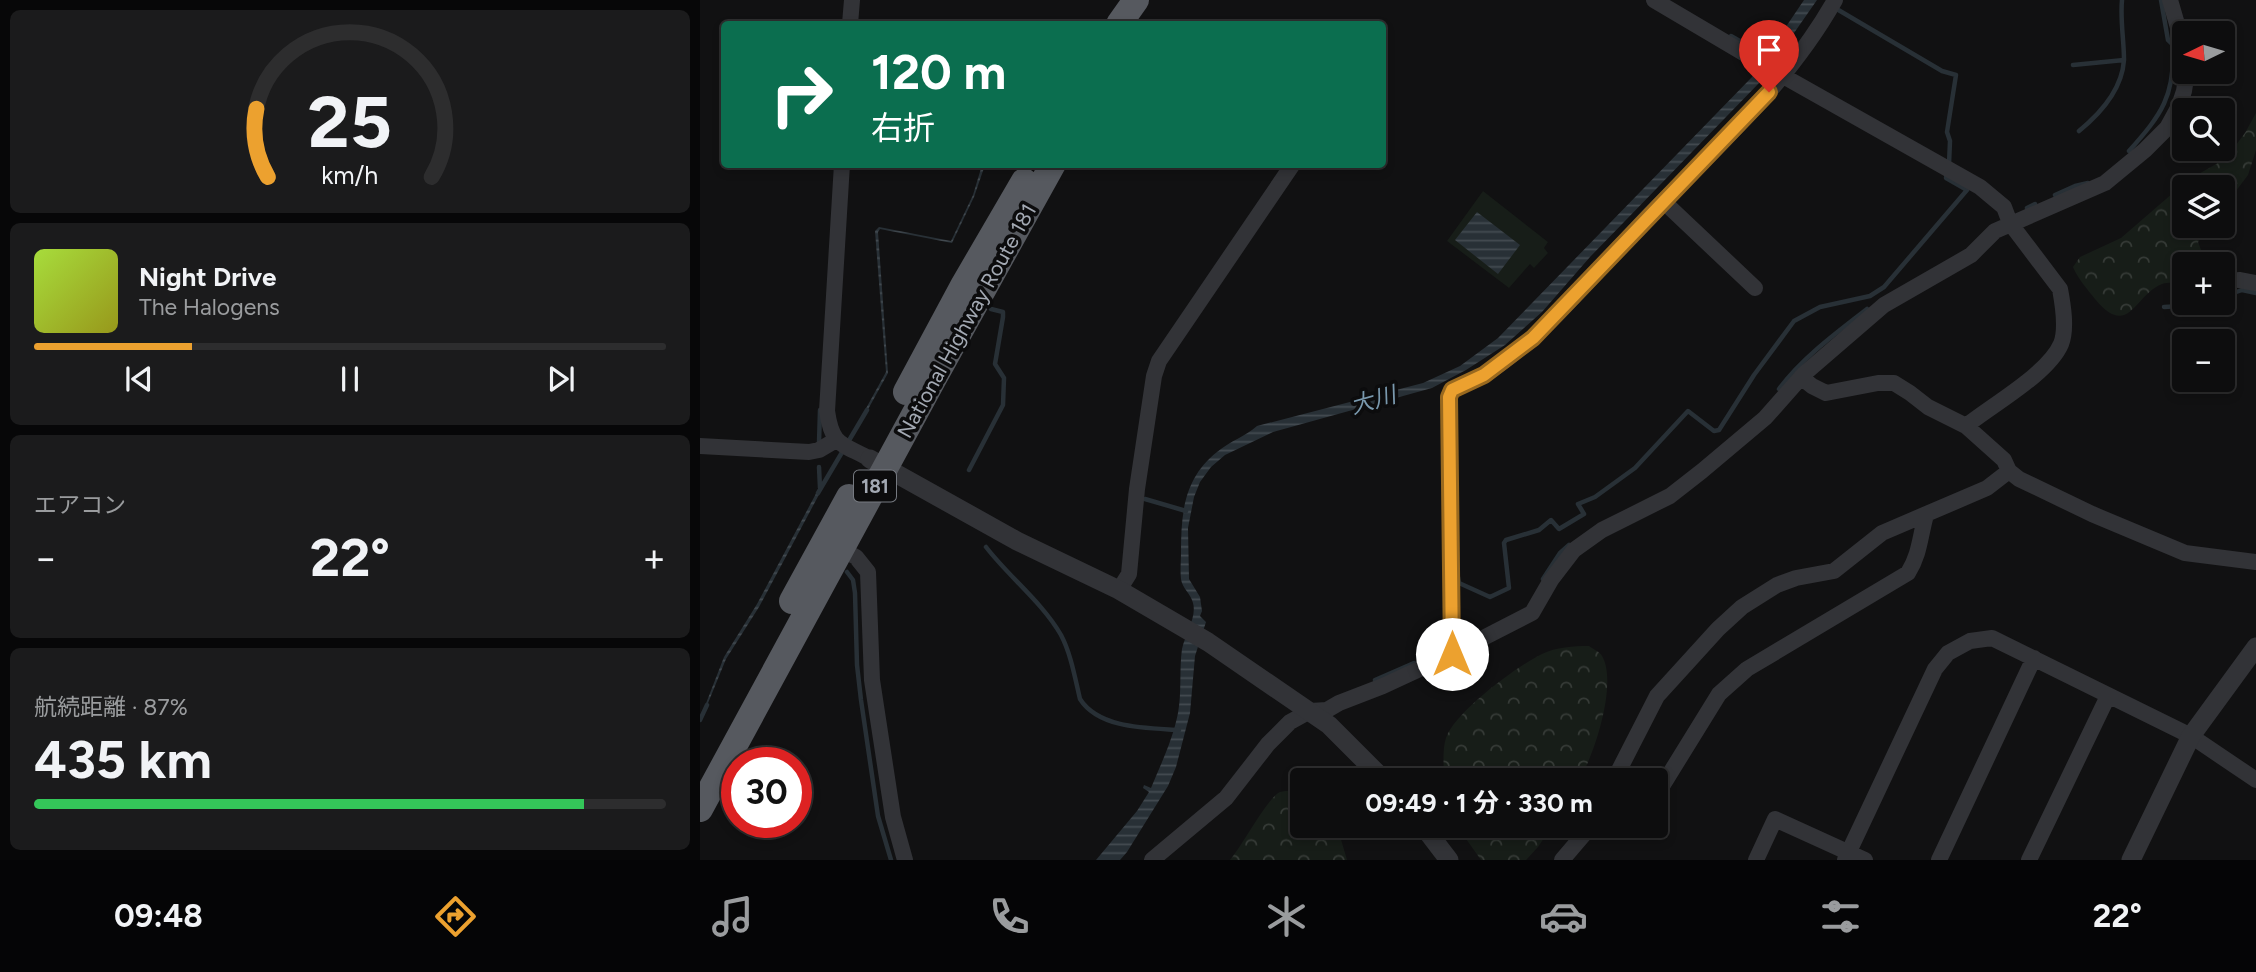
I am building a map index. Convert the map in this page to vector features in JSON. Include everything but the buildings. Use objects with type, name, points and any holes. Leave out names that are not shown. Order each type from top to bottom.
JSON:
[{"type":"highway","name":"National Highway Route 181","points":[[700,809],[841,549],[878,463],[964,284],[1032,168]]},
{"type":"highway","name":"National Highway Route 181","points":[[700,772],[1052,168]]},
{"type":"street","points":[[850,21],[852,0]]},
{"type":"street","points":[[1654,0],[1980,187],[2004,206],[2010,223],[2060,289],[2062,341],[2045,365],[1966,426]]},
{"type":"street","points":[[1452,654],[1449,397],[1452,390],[1484,375],[1533,338],[1722,143],[1776,72],[1824,19],[1835,0]]},
{"type":"street","points":[[2170,0],[2176,21]]},
{"type":"street","points":[[1152,860],[1226,798],[1268,744],[1290,722],[1310,711],[1327,710],[1382,686],[1452,654],[1532,612],[1574,550],[1602,530],[1670,496],[1765,418],[1801,377],[1884,305],[1971,255],[1995,232],[2010,223],[2105,183],[2167,128],[2185,84]]},
{"type":"street","points":[[842,168],[827,411],[830,432],[836,440],[1017,541],[1119,590],[1208,642],[1329,725],[1372,768]]},
{"type":"street","points":[[1119,590],[1129,574],[1137,489],[1154,376],[1159,361],[1290,168]]},
{"type":"street","points":[[1663,201],[1755,288]]},
{"type":"street","points":[[2239,280],[2256,283]]},
{"type":"street","points":[[1801,377],[1826,393],[1878,383],[1894,383],[1928,407],[1966,426],[2004,460],[2009,471],[2019,479],[2185,554],[2256,562]]},
{"type":"street","points":[[700,446],[809,452],[819,450],[836,440]]},
{"type":"street","points":[[1621,768],[1657,696],[1718,629],[1742,607],[1777,585],[1796,578],[1834,571],[1882,533],[1987,488],[2009,471]]},
{"type":"street","points":[[1668,777],[1719,694],[1746,669],[1908,573],[1919,552],[1926,514]]},
{"type":"street","points":[[841,549],[856,558],[868,572],[872,680],[893,817],[905,860]]},
{"type":"street","points":[[1847,856],[1935,669],[1948,653],[1970,640],[1992,638],[2034,658],[2191,736],[2256,780]]},
{"type":"street","points":[[2131,860],[2191,736],[2256,647]]},
{"type":"street","points":[[1939,860],[2034,658]]},
{"type":"street","points":[[2029,860],[2108,696]]},
{"type":"street","points":[[1756,860],[1775,819],[1847,856],[1865,860]]},
{"type":"street","points":[[1432,838],[1449,860]]},
{"type":"street","points":[[1562,860],[1581,838]]},
{"type":"green space","points":[[2256,113],[2256,150],[2248,175],[2235,192],[2235,175],[2197,175],[2220,161],[2235,161],[2235,146]]},
{"type":"green space","points":[[1483,191],[1548,242],[1544,248],[1548,253],[1534,268],[1530,264],[1509,288],[1447,241]]},
{"type":"green space","points":[[2172,194],[2172,238],[2201,238],[2198,242],[2202,252],[2172,252],[2172,283],[2162,284],[2153,289],[2131,311],[2116,315],[2107,311],[2095,299],[2073,267],[2080,257],[2121,238]]},
{"type":"green space","points":[[1589,646],[1602,656],[1606,668],[1606,701],[1585,768],[1444,768],[1446,738],[1452,727],[1474,703],[1503,679],[1542,654]]},
{"type":"green space","points":[[1290,791],[1290,838],[1341,838],[1347,860],[1230,860],[1262,812],[1280,792]]},
{"type":"green space","points":[[1465,838],[1544,838],[1526,860],[1481,860]]},
{"type":"water","name":"大川","points":[[1804,0],[1817,0],[1760,82],[1590,257],[1542,312],[1505,345],[1432,388],[1273,432],[1225,455],[1211,467],[1200,482],[1194,497],[1188,528],[1189,579],[1200,597],[1200,616],[1206,622],[1195,656],[1190,713],[1176,767],[1168,786],[1127,852],[1120,860],[1096,860],[1137,811],[1149,792],[1143,788],[1144,785],[1151,788],[1176,723],[1182,649],[1194,608],[1181,579],[1182,524],[1191,485],[1206,462],[1222,448],[1257,426],[1423,383],[1460,366],[1498,338],[1752,77]]},
{"type":"water","points":[[981,168],[984,168],[974,197],[952,243],[880,229],[878,232],[888,373],[866,413],[864,412],[886,372],[875,231],[879,227],[951,241],[973,195]]},
{"type":"water","points":[[1477,212],[1520,245],[1498,274],[1455,240]]},
{"type":"water","points":[[819,488],[822,489],[759,607],[726,659],[706,708],[724,657],[757,604]]},
{"type":"waterway","points":[[2079,131],[2102,109],[2119,81],[2124,60],[2122,0]]},
{"type":"waterway","points":[[2129,151],[2158,115],[2172,78],[2173,45],[2168,40],[2161,0]]},
{"type":"waterway","points":[[1835,8],[1942,71],[1956,75],[1947,132],[1950,141],[1949,164]]},
{"type":"waterway","points":[[1731,36],[1745,44]]},
{"type":"waterway","points":[[2073,65],[2124,60]]},
{"type":"waterway","points":[[1458,577],[1459,583],[1490,597],[1509,588],[1504,543],[1506,540],[1539,530],[1551,520],[1559,529],[1584,514],[1578,504],[1595,497],[1635,468],[1688,411],[1714,431],[1719,430],[1754,375],[1794,321],[1820,307],[1870,296],[1884,287],[1967,190],[1946,178],[1947,172]]},
{"type":"waterway","points":[[2055,195],[2088,183]]},
{"type":"waterway","points":[[2027,208],[2035,204]]},
{"type":"waterway","points":[[2235,292],[2242,290],[2256,293]]},
{"type":"waterway","points":[[2164,307],[2172,307]]},
{"type":"waterway","points":[[969,470],[1003,405],[1004,378],[995,364],[1003,312],[991,309]]},
{"type":"waterway","points":[[1779,389],[1809,356],[1867,309]]},
{"type":"waterway","points":[[819,443],[820,410]]},
{"type":"waterway","points":[[818,493],[867,410]]},
{"type":"waterway","points":[[819,467],[820,488]]},
{"type":"waterway","points":[[1145,499],[1186,511]]},
{"type":"waterway","points":[[1543,579],[1560,553],[1569,545]]},
{"type":"waterway","points":[[986,547],[1061,635],[1080,699],[1088,709],[1125,725],[1179,730]]},
{"type":"waterway","points":[[847,572],[853,580],[855,593],[857,665],[878,816],[891,860]]},
{"type":"waterway","points":[[1375,680],[1414,663]]},
{"type":"waterway","points":[[700,720],[707,705]]},
{"type":"route","points":[[1452,654],[1449,397],[1452,390],[1484,375],[1533,338],[1769,92]]}]
